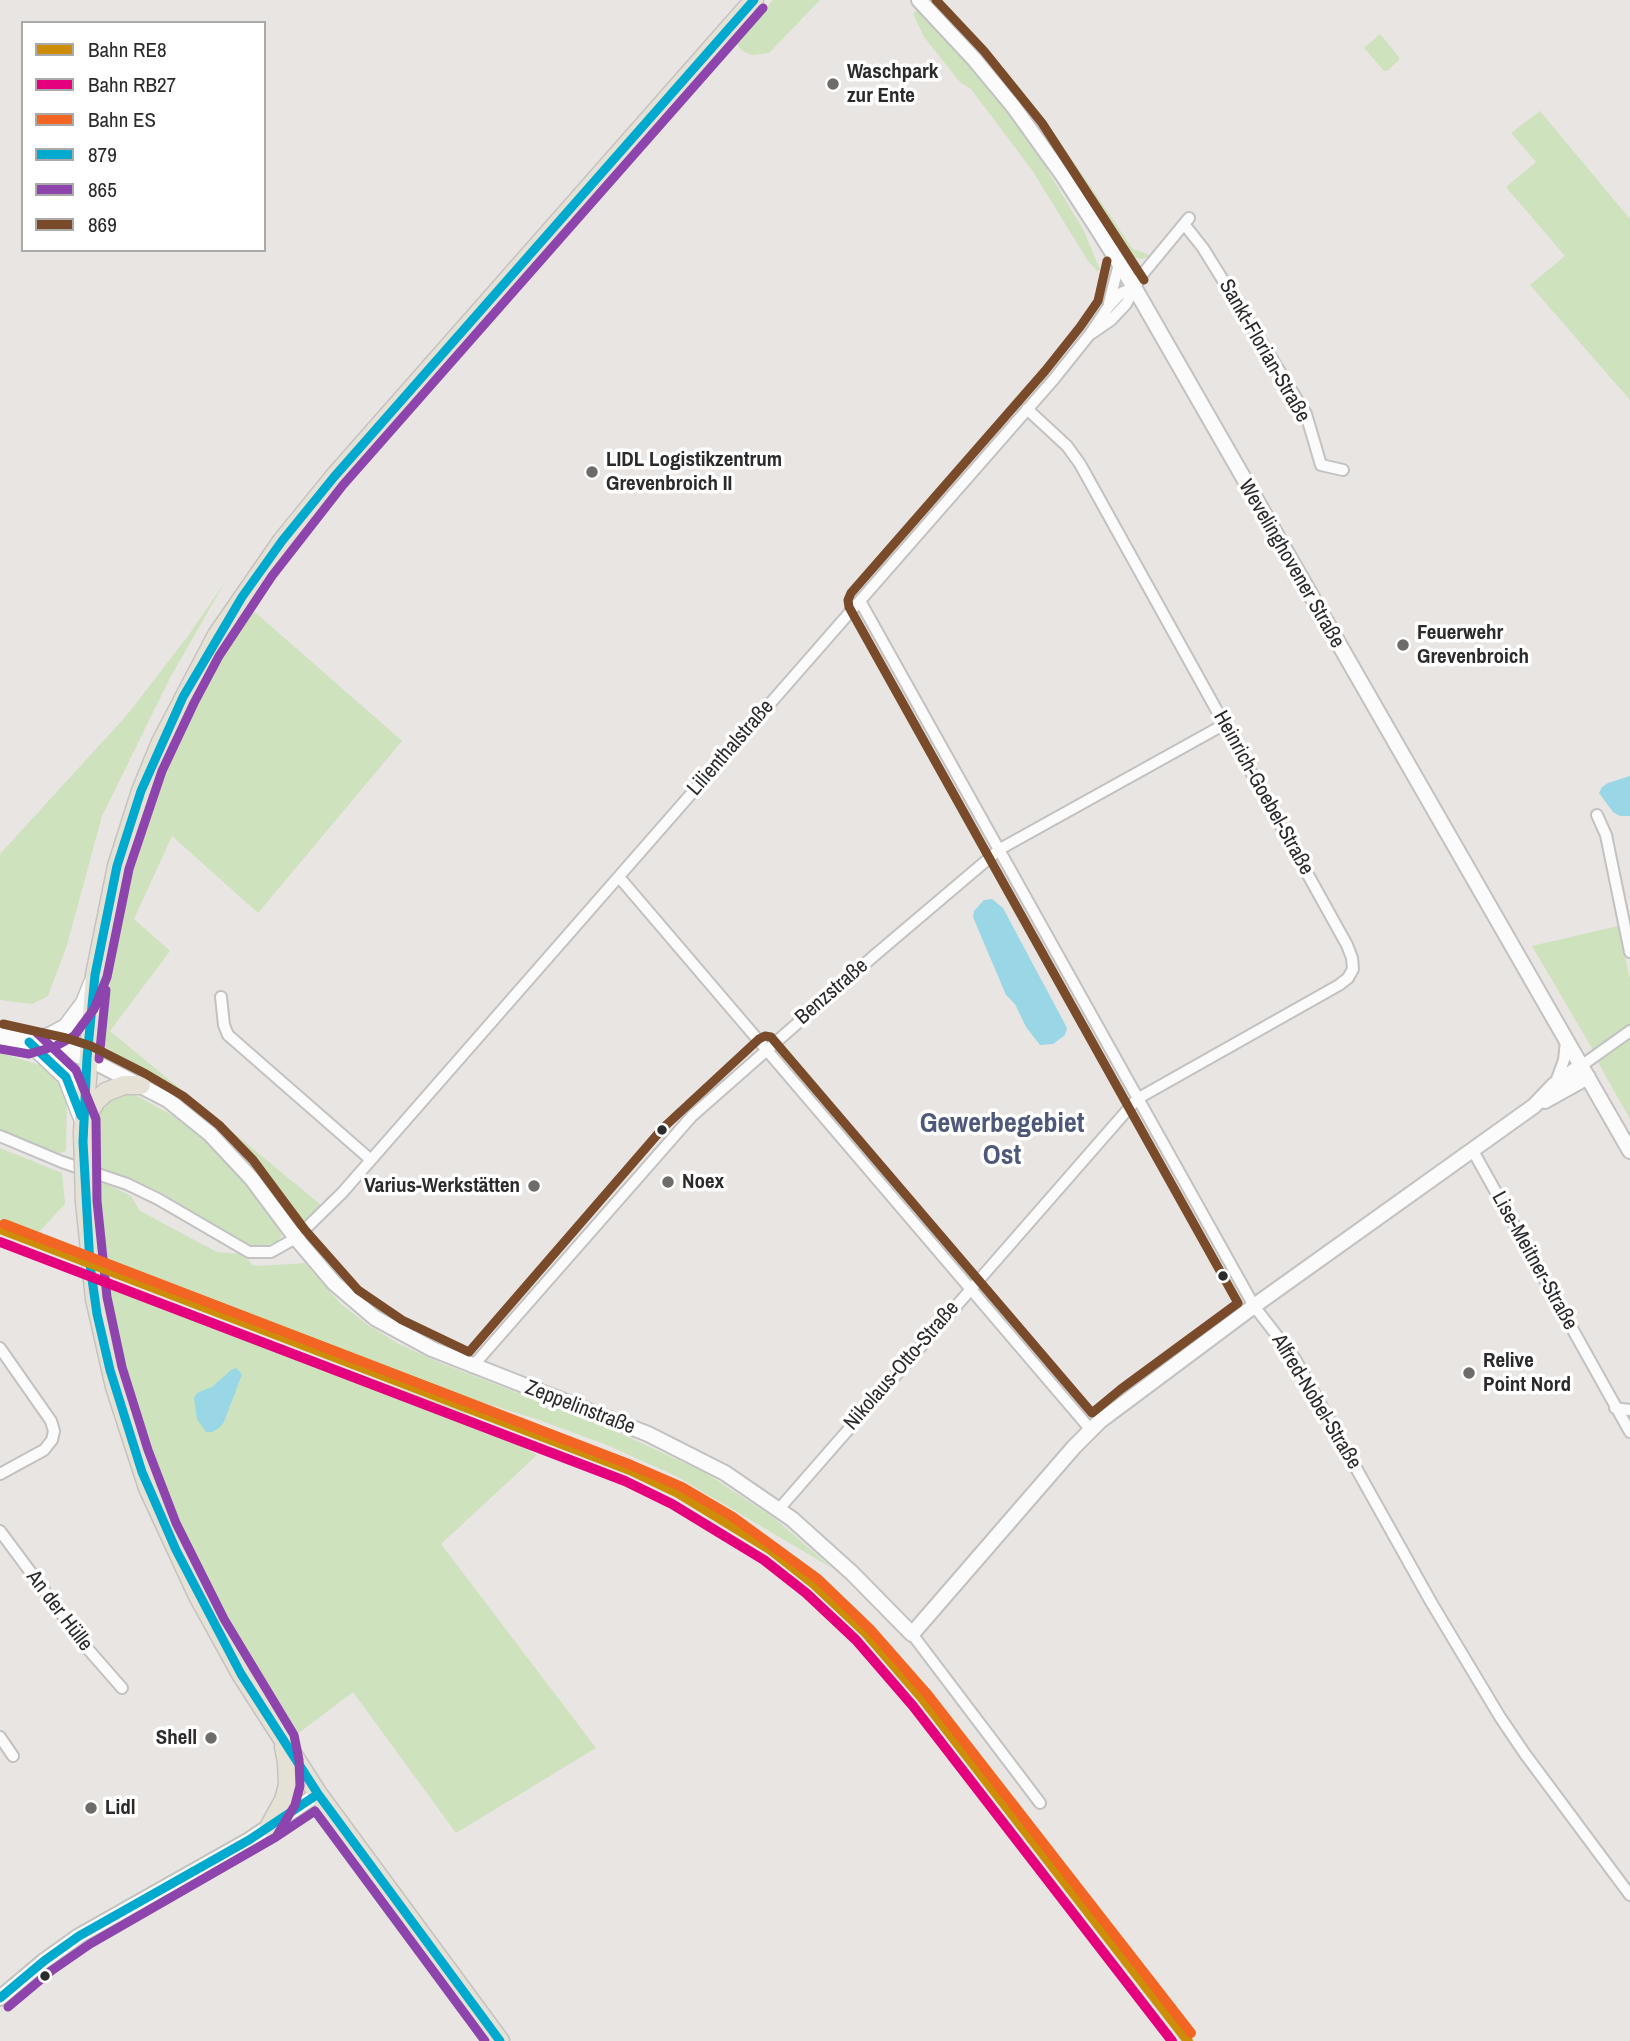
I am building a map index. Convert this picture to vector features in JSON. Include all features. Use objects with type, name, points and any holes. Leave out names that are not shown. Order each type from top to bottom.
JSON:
[{"type":"main road","points":[[499,2041],[318,1794],[223,1645],[160,1517],[142,1472],[122,1413],[97,1314],[91,1274],[83,1127],[95,975],[117,866],[141,791],[183,697],[242,597],[282,541],[334,477],[754,0]]},
{"type":"main road","points":[[29,1042],[66,1027],[84,1003],[95,975]]},
{"type":"main road","points":[[0,1036],[87,1058]]},
{"type":"main road","points":[[29,1042],[68,1080],[83,1127]]},
{"type":"main road","points":[[83,1127],[93,1104],[106,1092],[124,1085],[141,1085]]},
{"type":"main road","points":[[269,1827],[284,1800],[288,1785],[283,1740]]},
{"type":"street","name":"Wevelinghovener Straße","points":[[919,0],[974,59],[1032,131],[1076,194],[1134,287],[1630,1151]]},
{"type":"street","name":"Lilienthalstraße","points":[[1090,334],[1126,304],[1134,287],[1187,221]]},
{"type":"street","name":"Sankt-Florian-Straße","points":[[1187,221],[1306,414],[1321,466],[1343,470]]},
{"type":"street","name":"Lilienthalstraße","points":[[1109,306],[1119,264]]},
{"type":"street","name":"Lilienthalstraße","points":[[0,1136],[148,1194],[249,1252],[271,1252],[296,1238],[326,1211],[860,601],[1027,409],[1090,334],[1109,306],[1121,293],[1134,287]]},
{"type":"street","name":"Heinrich-Goebel-Straße","points":[[1027,409],[1067,446],[1080,464],[1347,944],[1352,958],[1353,969],[1348,978],[1339,985],[1137,1098]]},
{"type":"street","name":"Alfred-Nobel-Straße","points":[[860,601],[1255,1306],[1295,1359],[1431,1602],[1500,1717],[1541,1777],[1630,1895]]},
{"type":"street","name":"Benzstraße","points":[[472,1367],[703,1105],[1000,849],[1225,724]]},
{"type":"street","points":[[1597,815],[1606,835],[1630,952]]},
{"type":"street","points":[[619,877],[1091,1430]]},
{"type":"street","points":[[221,996],[224,1025],[228,1035],[370,1160]]},
{"type":"street","points":[[912,1634],[1091,1430],[1128,1399],[1255,1306],[1585,1071],[1630,1031]]},
{"type":"street","points":[[1534,1106],[1554,1085],[1564,1060],[1565,1038]]},
{"type":"street","name":"Zeppelinstraße","points":[[87,1058],[176,1105],[227,1150],[334,1283],[365,1311],[407,1337],[472,1367],[668,1443],[725,1473],[779,1509],[837,1558],[912,1634],[1040,1802]]},
{"type":"street","points":[[1554,1085],[1585,1071]]},
{"type":"street","name":"Nikolaus-Otto-Straße","points":[[779,1509],[1137,1098]]},
{"type":"street","name":"Lise-Meitner-Straße","points":[[1473,1150],[1630,1432]]},
{"type":"street","points":[[0,1348],[51,1421],[54,1431],[52,1440],[44,1450],[0,1474]]},
{"type":"street","points":[[1615,1408],[1630,1410]]},
{"type":"street","name":"An der Hülle","points":[[0,1531],[87,1648],[122,1688]]},
{"type":"street","points":[[0,1737],[13,1756]]},
{"type":"street","points":[[0,1997],[83,1934],[269,1827],[318,1794]]},
{"type":"green space","points":[[773,0],[820,0],[769,53],[752,55],[742,51],[737,44],[739,39]]},
{"type":"green space","points":[[935,0],[942,0],[1020,88],[1046,121],[1133,249],[1150,255],[1148,257],[1133,257],[1025,104],[994,64]]},
{"type":"green space","points":[[917,10],[974,71],[1028,138],[1084,231],[1100,270],[1097,271],[1088,261],[1032,170],[971,89],[960,82],[924,37],[913,14]]},
{"type":"green space","points":[[1380,34],[1399,57],[1387,71],[1384,71],[1364,48]]},
{"type":"green space","points":[[1540,111],[1630,219],[1630,400],[1530,285],[1565,256],[1506,187],[1536,162],[1511,133]]},
{"type":"green space","points":[[225,582],[171,676],[102,816],[67,945],[48,996],[32,1004],[0,1000],[0,854],[127,715],[188,636]]},
{"type":"green space","points":[[246,607],[402,741],[258,913],[172,836],[134,919],[170,951],[110,1031],[321,1205],[317,1212],[303,1221],[296,1221],[283,1211],[230,1142],[178,1099],[100,1043],[110,951],[131,854],[161,766],[180,722],[222,643]]},
{"type":"green space","points":[[1618,926],[1630,979],[1630,1025],[1593,1050],[1532,946]]},
{"type":"green space","points":[[1630,1037],[1630,1119],[1599,1064],[1599,1059]]},
{"type":"green space","points":[[0,1053],[40,1065],[58,1077],[67,1094],[66,1151],[52,1151],[0,1129]]},
{"type":"green space","points":[[130,1092],[184,1122],[226,1158],[267,1207],[282,1235],[278,1241],[259,1248],[247,1245],[162,1193],[97,1168],[99,1111],[111,1095]]},
{"type":"green space","points":[[0,1148],[62,1173],[65,1204],[39,1232],[34,1233],[0,1221]]},
{"type":"green space","points":[[102,1182],[131,1196],[140,1211],[217,1252],[240,1254],[252,1265],[259,1266],[305,1263],[341,1304],[399,1344],[443,1364],[604,1426],[704,1472],[774,1518],[832,1568],[676,1476],[607,1445],[475,1400],[104,1259],[98,1183]]},
{"type":"green space","points":[[103,1281],[462,1411],[537,1455],[441,1544],[596,1748],[456,1833],[353,1692],[300,1732],[290,1733],[214,1608],[191,1563],[176,1515],[164,1502],[123,1382]]},
{"type":"water","points":[[1630,776],[1630,816],[1620,816],[1613,812],[1599,793],[1608,783]]},
{"type":"water","points":[[992,899],[1003,908],[1067,1028],[1065,1035],[1053,1044],[1040,1045],[1026,1027],[1015,1004],[1006,995],[973,917],[974,911],[984,900]]},
{"type":"water","points":[[236,1368],[242,1374],[224,1422],[212,1432],[206,1432],[197,1419],[194,1398],[197,1393],[212,1387]]},
{"type":"rail line","name":"ES","points":[[4,1224],[631,1465],[682,1487],[733,1517],[818,1579],[870,1629],[928,1695],[1191,2033]]},
{"type":"rail line","name":"RE8","points":[[0,1229],[630,1470],[678,1493],[771,1550],[814,1584],[865,1632],[922,1698],[1188,2041]]},
{"type":"rail line","name":"RB27","points":[[0,1242],[625,1481],[672,1504],[764,1560],[806,1593],[856,1640],[913,1706],[1172,2041]]},
{"type":"transit line","name":"879","points":[[500,2041],[318,1794],[241,1674],[176,1550],[142,1472],[110,1370],[97,1314],[90,1265],[83,1142],[95,975],[117,866],[141,791],[183,697],[242,597],[282,541],[334,477],[754,0]]},
{"type":"transit line","name":"869","points":[[936,0],[984,51],[1042,123],[1144,280]]},
{"type":"transit line","name":"865","points":[[0,1049],[29,1054],[56,1046],[74,1036],[94,1009],[107,977],[129,869],[162,771],[219,656],[272,576],[343,485],[763,8]]},
{"type":"transit line","name":"869","points":[[3,1024],[91,1046],[183,1096],[219,1125],[253,1160],[305,1230],[358,1290],[402,1320],[469,1352],[663,1128],[759,1039],[771,1037],[1092,1413],[1238,1303],[849,607],[848,600],[851,593],[1045,371],[1080,327],[1098,301],[1107,261]]},
{"type":"transit line","name":"865","points":[[99,1059],[106,990]]},
{"type":"transit line","name":"865","points":[[8,2007],[51,1971],[90,1944],[276,1837],[295,1805],[300,1786],[294,1735],[224,1619],[176,1523],[148,1450],[122,1367],[107,1297],[97,1201],[96,1119],[76,1070],[37,1033]]},
{"type":"transit line","name":"879","points":[[29,1042],[66,1077],[81,1116]]},
{"type":"transit line","name":"879","points":[[0,1998],[79,1936],[249,1840],[318,1794]]},
{"type":"transit line","name":"865","points":[[276,1837],[315,1811],[485,2041]]},
{"type":"place","name":"Waschpark zur Ente","points":[[833,84]]},
{"type":"place","name":"LIDL Logistikzentrum Grevenbroich II","points":[[592,472]]},
{"type":"place","name":"Feuerwehr Grevenbroich","points":[[1403,645]]},
{"type":"place","name":"Noex","points":[[668,1182]]},
{"type":"place","name":"Varius-Werkstätten","points":[[534,1186]]},
{"type":"place","name":"Relive Point Nord","points":[[1469,1373]]},
{"type":"place","name":"Shell","points":[[211,1738]]},
{"type":"place","name":"Lidl","points":[[91,1808]]},
{"type":"district","name":"Gewerbegebiet Ost","points":[[1002,1140]]}]
